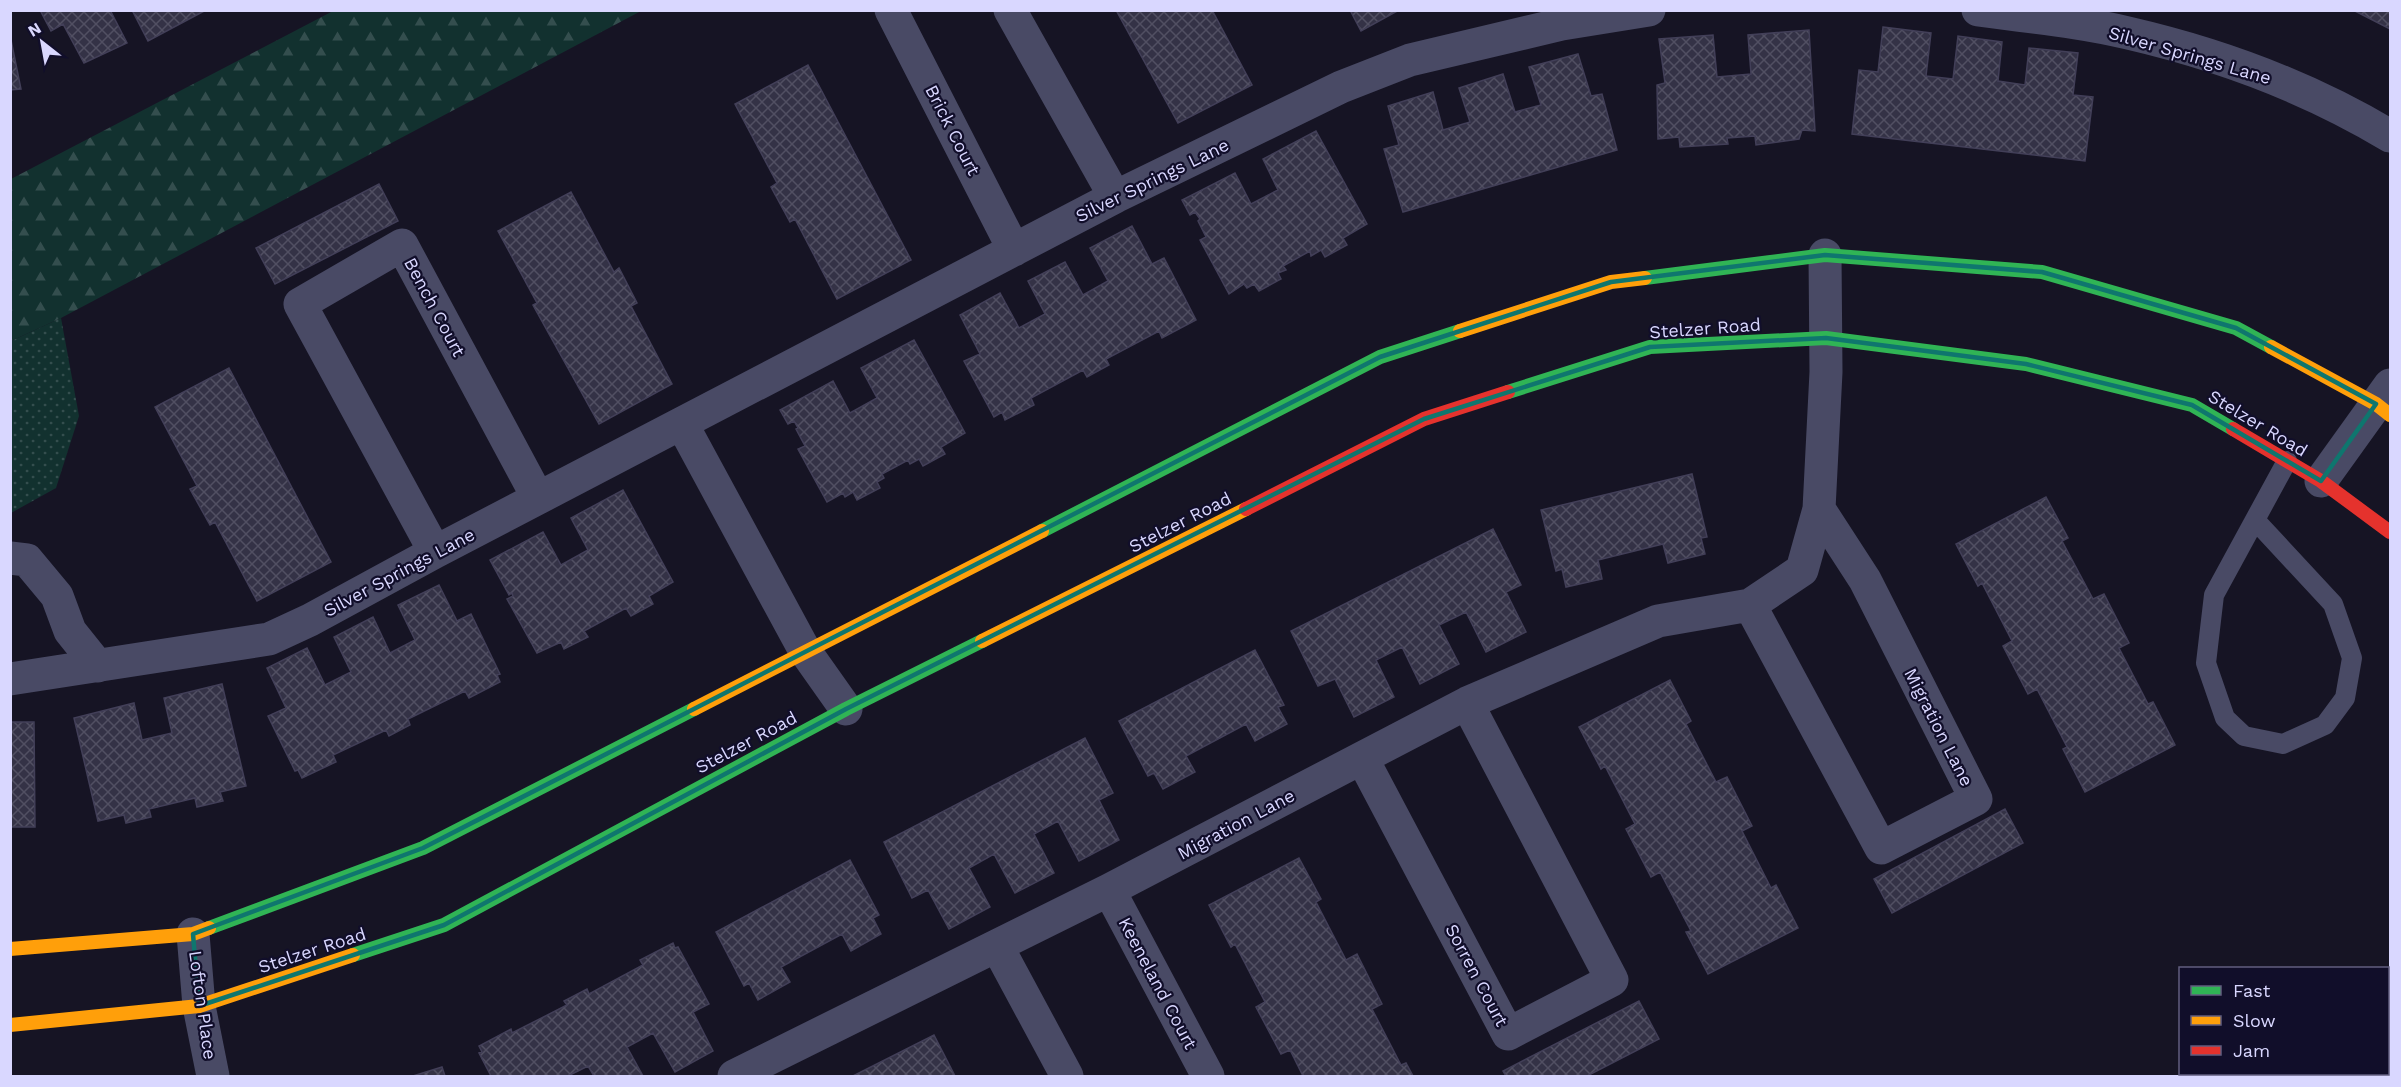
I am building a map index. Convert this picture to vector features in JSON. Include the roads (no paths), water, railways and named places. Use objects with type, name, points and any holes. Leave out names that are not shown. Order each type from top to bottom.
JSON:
[{"type":"main road","points":[[10,949],[193,934],[423,848],[1380,357],[1611,282],[1825,255],[2042,272],[2236,328],[2386,401]]},
{"type":"main road","name":"Stelzer Road","points":[[10,1025],[199,1006],[444,925],[846,709],[1424,419],[1650,347],[1826,338],[2026,364],[2192,405],[2321,481],[2391,532]]},
{"type":"street","name":"Brick Court","points":[[891,10],[1014,250]]},
{"type":"street","points":[[1010,10],[1115,197]]},
{"type":"street","name":"Silver Springs Lane","points":[[10,679],[269,639],[310,620],[435,552],[1115,197],[1341,87],[1410,60],[1558,17],[1649,10]]},
{"type":"street","name":"Silver Springs Lane","points":[[1978,10],[2128,33],[2220,59],[2271,77],[2363,120],[2391,136]]},
{"type":"street","name":"Bench Court","points":[[435,552],[300,304],[402,245],[538,498]]},
{"type":"street","name":"Migration Lane","points":[[741,1075],[1108,890],[1467,703],[1658,621],[1749,605],[1802,570],[1819,509],[1826,338],[1825,255]]},
{"type":"street","points":[[2321,481],[2386,401]]},
{"type":"street","points":[[682,424],[805,651],[846,709]]},
{"type":"street","name":"Migration Lane","points":[[1749,605],[1881,848],[1976,799],[1865,580],[1819,509]]},
{"type":"street","points":[[10,558],[27,560],[57,596],[70,631],[98,666]]},
{"type":"street","name":"Sorren Court","points":[[1362,758],[1508,1034],[1612,980],[1467,703]]},
{"type":"street","name":"Keeneland Court","points":[[1108,890],[1208,1077]]},
{"type":"street","name":"Lofton Place","points":[[193,934],[199,1006],[213,1077]]},
{"type":"street","points":[[997,946],[1067,1077]]},
{"type":"lane","points":[[2255,520],[2333,604],[2352,658],[2345,698],[2325,726],[2283,744],[2244,736],[2225,718],[2206,663],[2214,595],[2287,461]]}]
